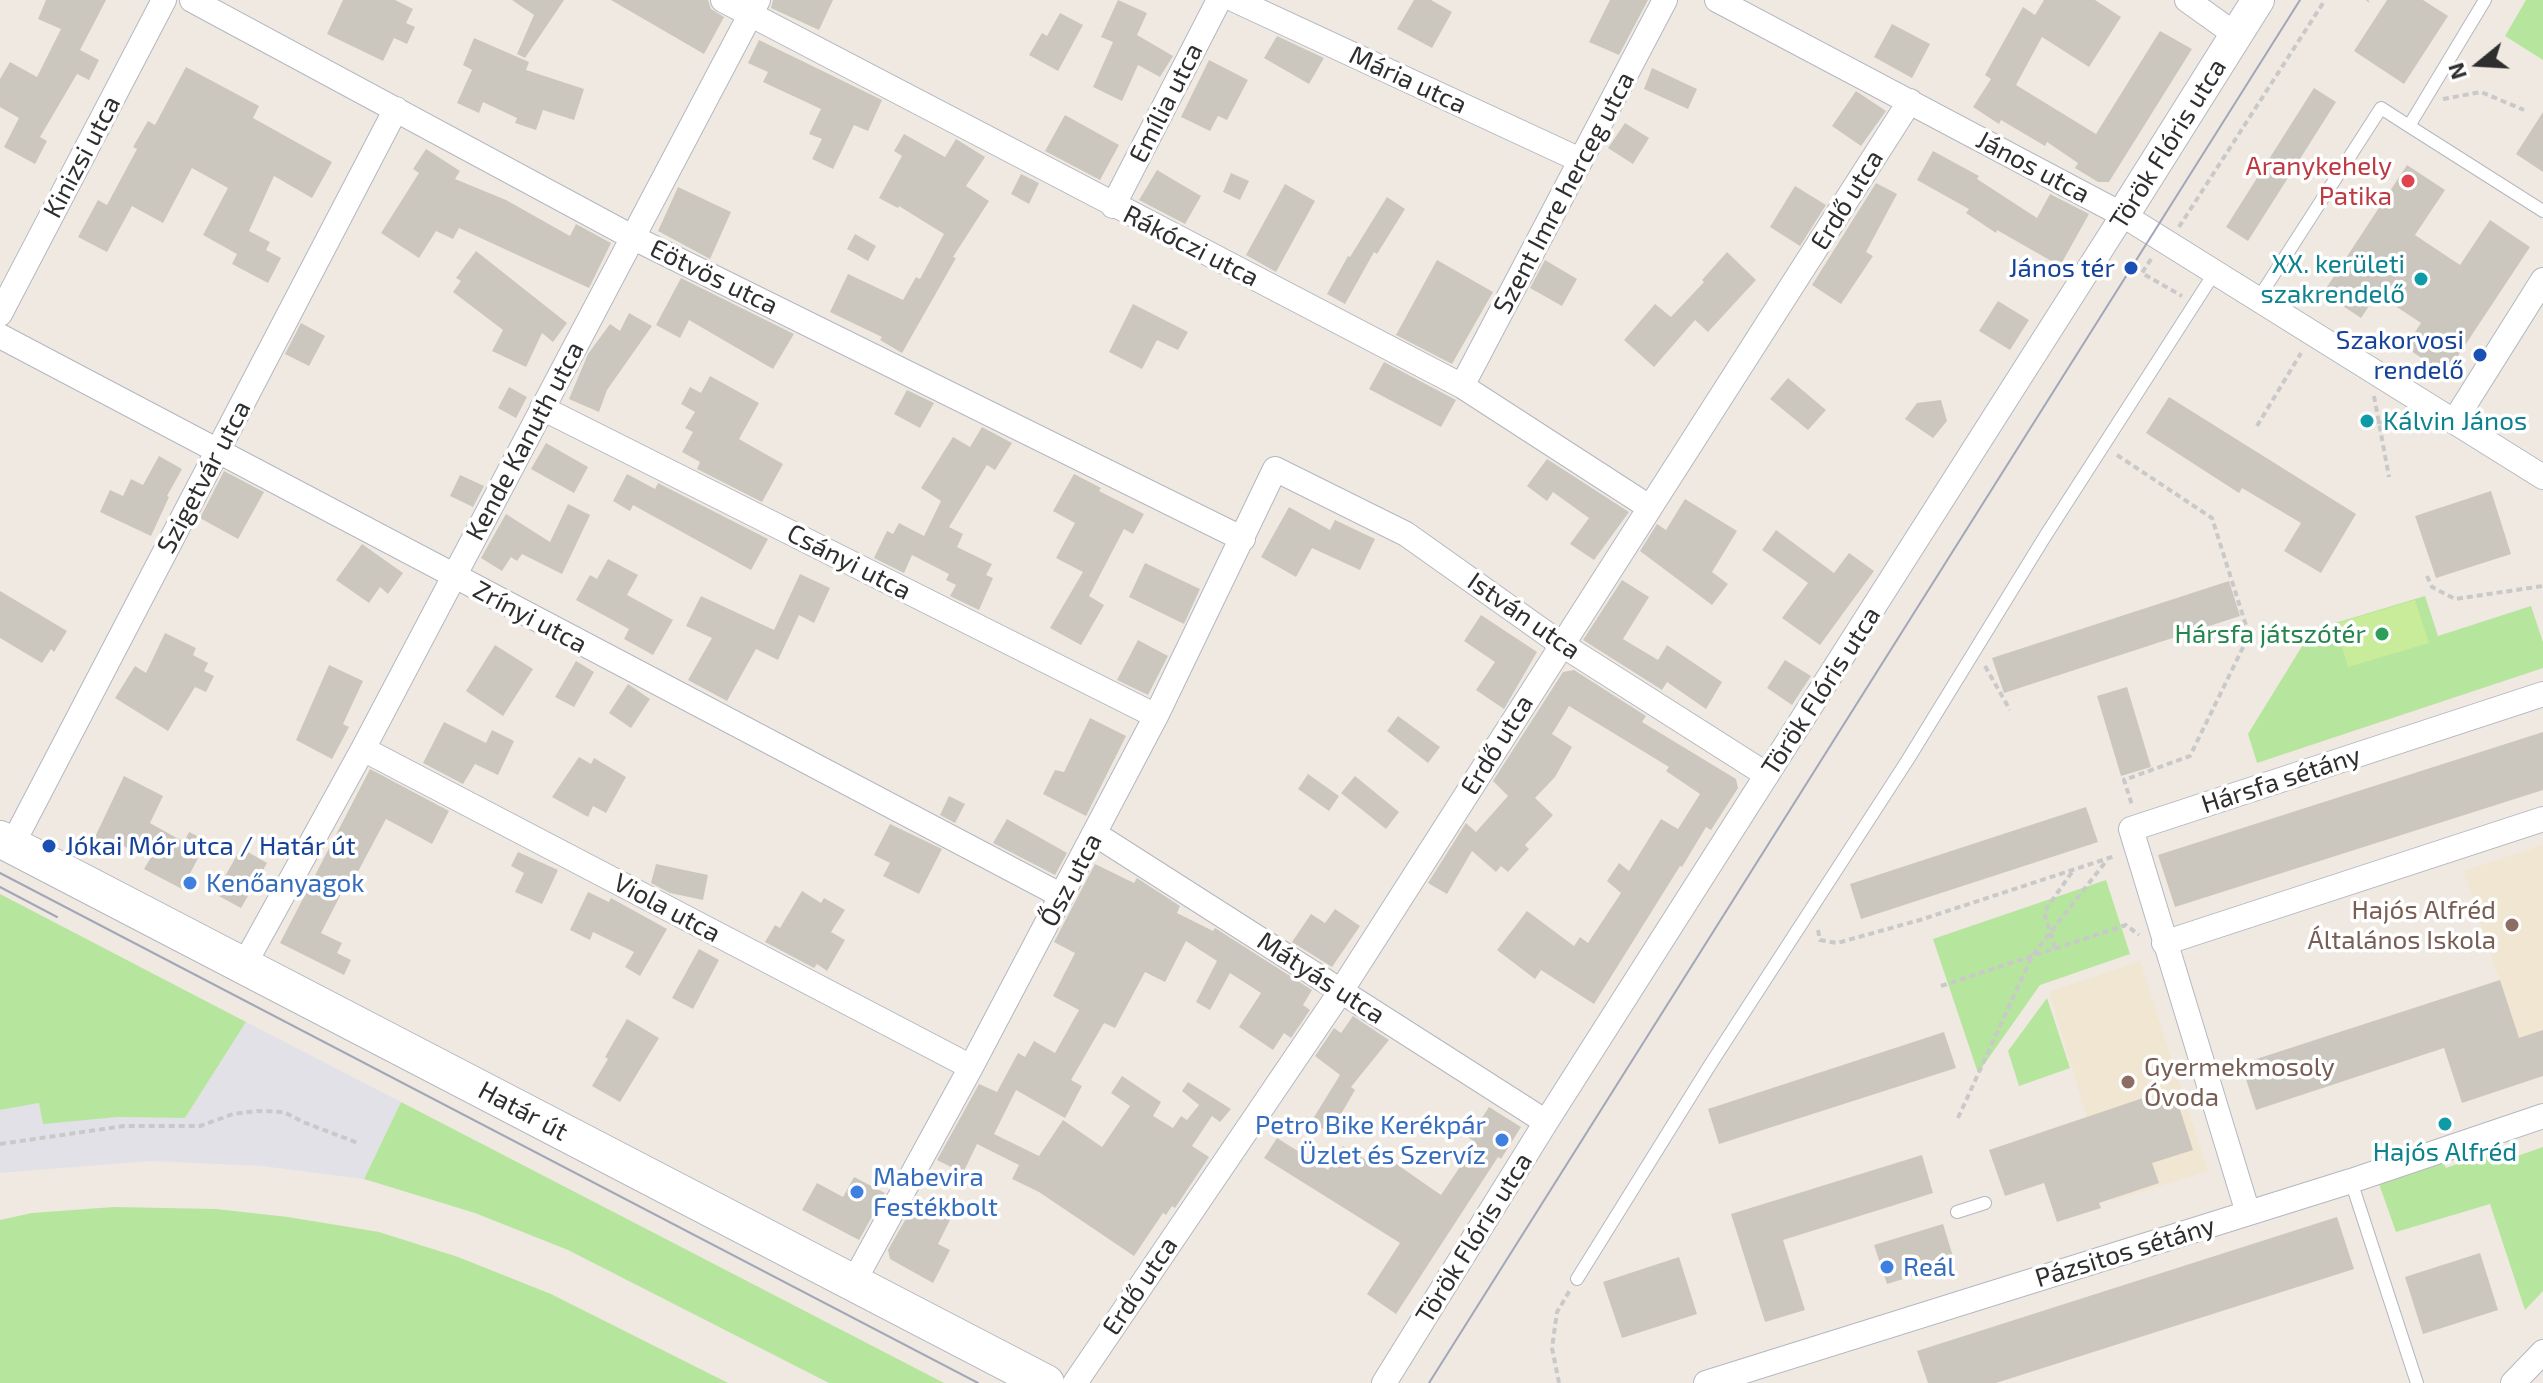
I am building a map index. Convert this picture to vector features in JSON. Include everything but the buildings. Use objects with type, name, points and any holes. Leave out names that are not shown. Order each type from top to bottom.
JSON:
[{"type":"main road","name":"Határ út","points":[[6,842],[1046,1383]]},
{"type":"street","name":"Kinizsi utca","points":[[0,314],[164,0]]},
{"type":"street","name":"Eötvös utca","points":[[192,0],[632,237],[1243,539]]},
{"type":"street","name":"Rákóczi utca","points":[[723,0],[754,7],[1113,206],[1462,386],[1649,507]]},
{"type":"street","name":"Emília utca","points":[[1113,206],[1219,0]]},
{"type":"street","name":"Mária utca","points":[[1235,0],[1580,160]]},
{"type":"street","name":"Szent Imre herceg utca","points":[[1462,386],[1665,0]]},
{"type":"street","name":"János utca","points":[[1717,0],[2123,215],[2543,477]]},
{"type":"street","points":[[2187,0],[2236,35]]},
{"type":"street","name":"Török Flóris utca","points":[[1384,1383],[1546,1122],[2258,0]]},
{"type":"street","name":"Kende Kanuth utca","points":[[244,965],[363,749],[754,7]]},
{"type":"street","name":"Erdő utca","points":[[1075,1383],[1341,991],[1910,101]]},
{"type":"street","name":"Szigetvár utca","points":[[6,842],[217,451],[396,109]]},
{"type":"street","points":[[2455,420],[2543,280]]},
{"type":"street","name":"Zrínyi utca","points":[[0,336],[1062,896]]},
{"type":"street","name":"Csányi utca","points":[[542,408],[1156,716]]},
{"type":"street","name":"István utca","points":[[1275,469],[1406,534],[1561,644],[1767,775]]},
{"type":"street","name":"Ősz utca","points":[[853,1283],[1095,834],[1156,716],[1275,469]]},
{"type":"street","name":"Hársfa sétány","points":[[2136,835],[2543,694]]},
{"type":"street","name":"Viola utca","points":[[363,749],[971,1067]]},
{"type":"street","points":[[2164,943],[2543,819]]},
{"type":"street","name":"Mátyás utca","points":[[1095,834],[1546,1122]]},
{"type":"street","points":[[2136,835],[2164,943],[2248,1213]]},
{"type":"street","name":"Pázsitos sétány","points":[[1706,1383],[2351,1181],[2543,1116]]},
{"type":"lane","points":[[2409,126],[2485,0]]},
{"type":"lane","points":[[2258,299],[2381,108],[2543,211]]},
{"type":"lane","points":[[1577,1279],[2215,272]]},
{"type":"lane","points":[[2351,1181],[2417,1383]]},
{"type":"lane","points":[[1957,1212],[1985,1203]]},
{"type":"path","points":[[2168,243],[2325,0]]},
{"type":"path","points":[[2430,102],[2481,92],[2524,110]]},
{"type":"path","points":[[2142,273],[2195,304]]},
{"type":"path","points":[[2257,426],[2313,332]]},
{"type":"path","points":[[2374,395],[2389,477]]},
{"type":"path","points":[[2367,421],[2431,428]]},
{"type":"path","points":[[2106,447],[2212,518],[2249,635],[2190,756],[2124,780],[2136,835]]},
{"type":"path","points":[[2427,576],[2432,587],[2455,599],[2543,586]]},
{"type":"path","points":[[1985,665],[2010,710]]},
{"type":"path","points":[[1958,1118],[2032,956],[2109,858],[2136,835]]},
{"type":"path","points":[[1817,925],[1820,940],[1837,943],[1920,920],[2109,858],[2136,835]]},
{"type":"path","points":[[2055,948],[2044,912],[2074,870]]},
{"type":"path","points":[[1941,986],[2126,925],[2153,947],[2164,943]]},
{"type":"path","points":[[0,1144],[124,1126],[200,1126],[233,1114],[257,1111],[284,1112],[358,1143]]},
{"type":"path","points":[[1559,1383],[1552,1348],[1557,1312],[1577,1279]]},
{"type":"shaded area","name":"Hajós Alfréd Általános Iskola","points":[[2543,845],[2543,1076],[2532,1080],[2464,871]]},
{"type":"shaded area","name":"Gyermekmosoly Óvoda","points":[[2140,961],[2208,1171],[2112,1201],[2049,992]]},
{"type":"shaded area","points":[[246,1022],[401,1102],[364,1179],[262,1166],[150,1161],[0,1173],[0,1110],[39,1103],[44,1123],[118,1117],[185,1118]]},
{"type":"green space","points":[[2526,0],[2543,0],[2543,60],[2505,36]]},
{"type":"green space","points":[[2425,596],[2438,636],[2531,606],[2543,642],[2543,668],[2257,763],[2248,734],[2312,630]]},
{"type":"green space","name":"Hársfa játszótér","points":[[2415,600],[2429,643],[2348,667],[2335,624]]},
{"type":"green space","points":[[2106,880],[2130,954],[2040,985],[1978,1073],[1933,939]]},
{"type":"green space","points":[[0,894],[246,1022],[185,1118],[118,1117],[43,1124],[39,1103],[0,1110]]},
{"type":"green space","points":[[2047,998],[2070,1068],[2019,1086],[2008,1051]]},
{"type":"green space","points":[[401,1102],[944,1383],[829,1383],[568,1250],[475,1213],[364,1179]]},
{"type":"green space","points":[[2543,1147],[2543,1291],[2525,1310],[2490,1204],[2396,1232],[2378,1181],[2442,1160],[2446,1168],[2488,1153],[2492,1165]]},
{"type":"green space","points":[[114,1207],[216,1209],[379,1232],[458,1257],[551,1294],[728,1383],[0,1383],[0,1220],[32,1213]]},
{"type":"tram line","points":[[1429,1383],[2300,0]]},
{"type":"tram line","points":[[0,873],[978,1383]]},
{"type":"tram line","points":[[0,887],[57,917]]},
{"type":"place","name":"Aranykehely Patika","points":[[2408,181]]},
{"type":"place","name":"János tér","points":[[2131,268]]},
{"type":"place","name":"XX. kerületi szakrendelő","points":[[2421,279]]},
{"type":"place","name":"Szakorvosi rendelő","points":[[2480,355]]},
{"type":"place","name":"Kálvin János","points":[[2367,421]]},
{"type":"place","name":"Hársfa játszótér","points":[[2382,634]]},
{"type":"place","name":"Jókai Mór utca / Határ út","points":[[49,846]]},
{"type":"place","name":"Kenőanyagok","points":[[190,883]]},
{"type":"place","name":"Hajós Alfréd Általános Iskola","points":[[2512,925]]},
{"type":"place","name":"Gyermekmosoly Óvoda","points":[[2128,1082]]},
{"type":"place","name":"Hajós Alfréd","points":[[2445,1124]]},
{"type":"place","name":"Petro Bike Kerékpár Üzlet és Szervíz","points":[[1502,1140]]},
{"type":"place","name":"Mabevira Festékbolt","points":[[857,1192]]},
{"type":"place","name":"Reál","points":[[1887,1267]]}]
